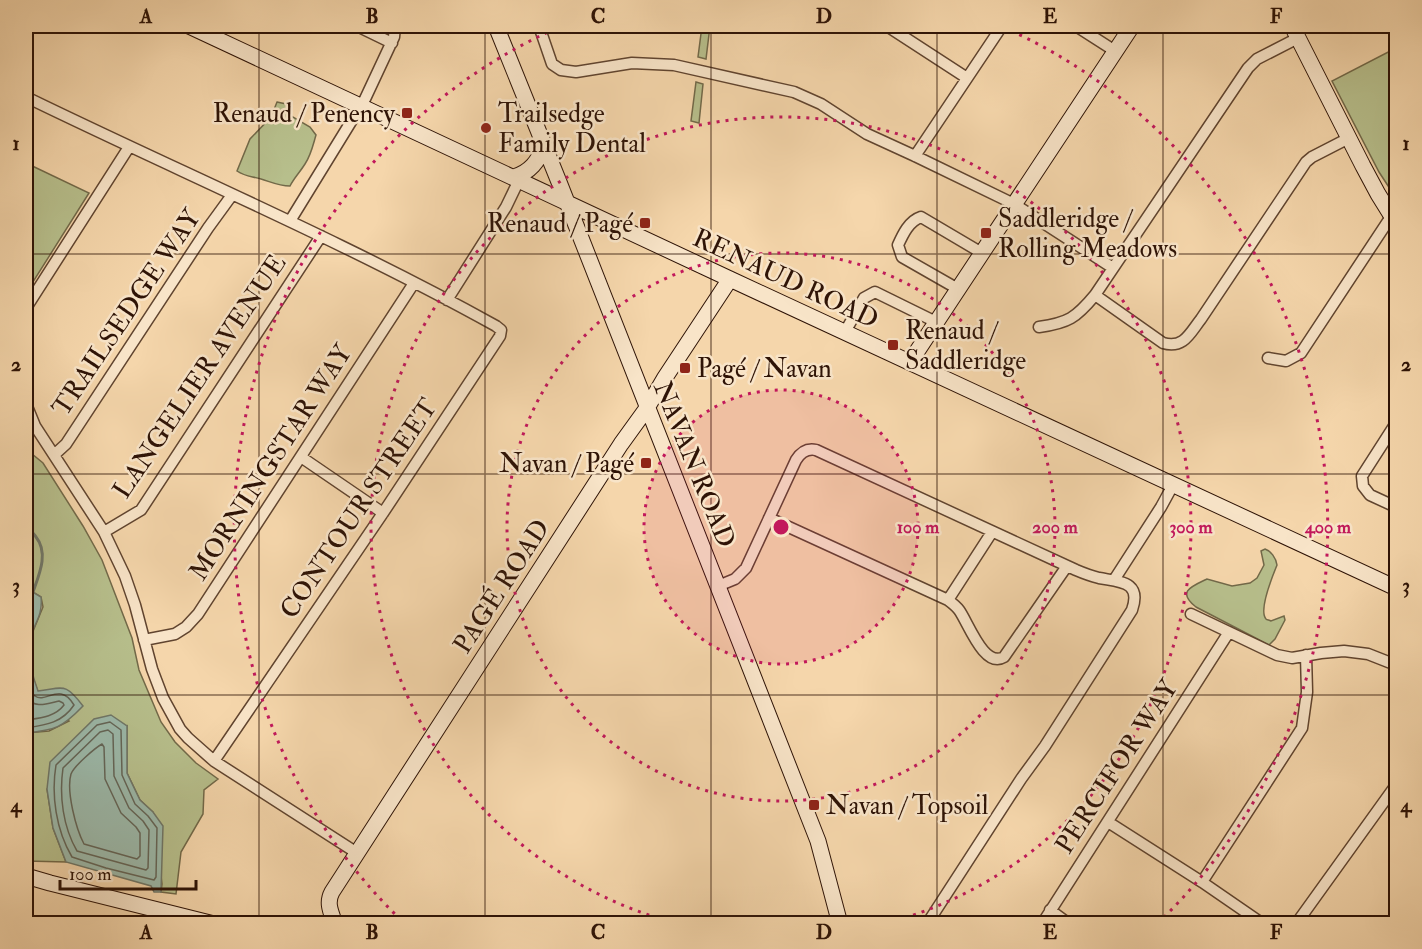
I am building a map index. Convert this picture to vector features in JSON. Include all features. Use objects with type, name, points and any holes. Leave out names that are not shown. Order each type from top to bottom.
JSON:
[{"type":"street","name":"RENAUD ROAD","points":[[189,26],[1396,588]]},
{"type":"street","points":[[357,26],[392,43]]},
{"type":"street","points":[[290,221],[361,106],[392,43],[395,26]]},
{"type":"street","name":"NAVAN ROAD","points":[[496,26],[818,841],[840,924]]},
{"type":"street","points":[[538,26],[552,64],[561,70],[576,72],[632,63],[674,64],[794,92],[821,104],[867,134],[1014,204],[1113,268]]},
{"type":"street","points":[[887,26],[967,78]]},
{"type":"street","points":[[915,156],[1002,26]]},
{"type":"street","points":[[1076,26],[1115,51]]},
{"type":"street","points":[[910,362],[1132,26]]},
{"type":"street","points":[[1039,327],[1070,319],[1083,310],[1248,68],[1295,32],[1378,194],[1395,216],[1301,353],[1286,361],[1268,358]]},
{"type":"street","points":[[26,97],[232,195]]},
{"type":"street","points":[[1095,295],[1163,343],[1171,345],[1180,343],[1187,338],[1201,319],[1306,162],[1349,138]]},
{"type":"street","points":[[447,300],[506,207],[517,178],[534,165],[544,146]]},
{"type":"street","points":[[26,308],[129,147]]},
{"type":"street","name":"TRAILSEDGE WAY","points":[[357,853],[214,761],[180,729],[159,688],[125,576],[105,532],[54,455],[66,444],[232,195],[321,236],[447,300]]},
{"type":"street","points":[[958,289],[902,257],[898,245],[904,233],[914,220],[921,217],[982,253]]},
{"type":"street","name":"LANGELIER AVENUE","points":[[105,532],[141,510],[321,236]]},
{"type":"street","name":"PAGÉ ROAD","points":[[335,924],[328,899],[730,279]]},
{"type":"street","name":"MORNINGSTAR WAY","points":[[144,640],[175,634],[186,627],[198,614],[414,283]]},
{"type":"street","points":[[845,332],[864,297],[875,292],[936,322]]},
{"type":"street","name":"CONTOUR STREET","points":[[214,761],[500,336],[499,328],[447,300]]},
{"type":"street","points":[[26,404],[35,426],[54,455]]},
{"type":"street","points":[[1396,423],[1362,476],[1363,486],[1370,495],[1396,507]]},
{"type":"street","points":[[718,586],[735,579],[743,572],[797,458],[803,452],[812,449],[1067,566],[1092,576],[1122,582],[1133,590],[1135,596],[1132,610],[927,924]]},
{"type":"street","points":[[301,457],[383,513]]},
{"type":"street","points":[[1114,580],[1152,522],[1173,484]]},
{"type":"street","points":[[769,518],[948,600],[957,607],[987,655],[1000,660],[1015,643],[1067,566]]},
{"type":"street","points":[[948,600],[992,532]]},
{"type":"street","points":[[1191,614],[1277,655],[1292,658],[1344,651],[1368,654],[1396,665]]},
{"type":"street","name":"PERCIFOR WAY","points":[[1042,924],[1229,632]]},
{"type":"street","points":[[1202,882],[1302,728],[1307,692],[1306,656]]},
{"type":"street","points":[[1296,924],[1394,792]]},
{"type":"street","points":[[1108,822],[1263,924]]},
{"type":"street","points":[[26,876],[214,924]]},
{"type":"street","points":[[1050,910],[1068,924]]},
{"type":"green space","points":[[702,26],[710,26],[706,59],[698,57]]},
{"type":"green space","points":[[1396,48],[1396,198],[1379,172],[1332,81]]},
{"type":"green space","points":[[696,82],[703,84],[699,123],[691,121]]},
{"type":"green space","points":[[277,102],[286,104],[291,116],[310,127],[316,135],[307,161],[290,186],[279,185],[237,171],[250,139],[271,117]]},
{"type":"green space","points":[[26,163],[89,193],[26,293]]},
{"type":"green space","points":[[26,449],[43,463],[102,560],[132,638],[139,670],[161,722],[175,742],[196,763],[218,779],[204,790],[203,814],[181,852],[176,894],[161,892],[153,812],[140,800],[127,773],[127,726],[47,789],[53,828],[66,862],[26,861],[26,733],[49,731],[69,721],[38,692],[31,672],[29,641],[43,607],[41,597],[26,588]]},
{"type":"green space","points":[[1265,549],[1273,555],[1277,565],[1267,592],[1264,615],[1271,621],[1284,616],[1285,620],[1275,639],[1269,645],[1196,607],[1187,597],[1191,587],[1207,579],[1232,586],[1250,583],[1257,578],[1264,565],[1261,551]]},
{"type":"water","points":[[26,588],[41,597],[40,614],[29,644],[31,665],[38,691],[64,688],[72,693],[83,706],[58,727],[26,733]]},
{"type":"water","points":[[111,715],[127,726],[127,773],[140,800],[163,826],[161,892],[154,892],[151,886],[66,862],[53,828],[47,789],[50,762],[94,719]]},
{"type":"waterway","points":[[26,527],[40,543],[42,550],[42,564],[33,592]]},
{"type":"place","name":"Renaud / Penency","points":[[407,113]]},
{"type":"place","name":"Trailsedge Family Dental","points":[[486,128]]},
{"type":"place","name":"Renaud / Pagé","points":[[645,223]]},
{"type":"place","name":"Saddleridge / Rolling Meadows","points":[[986,233]]},
{"type":"place","name":"Renaud / Saddleridge","points":[[893,345]]},
{"type":"place","name":"Pagé / Navan","points":[[685,368]]},
{"type":"place","name":"Navan / Pagé","points":[[646,463]]},
{"type":"place","name":"Navan / Topsoil","points":[[814,805]]}]
